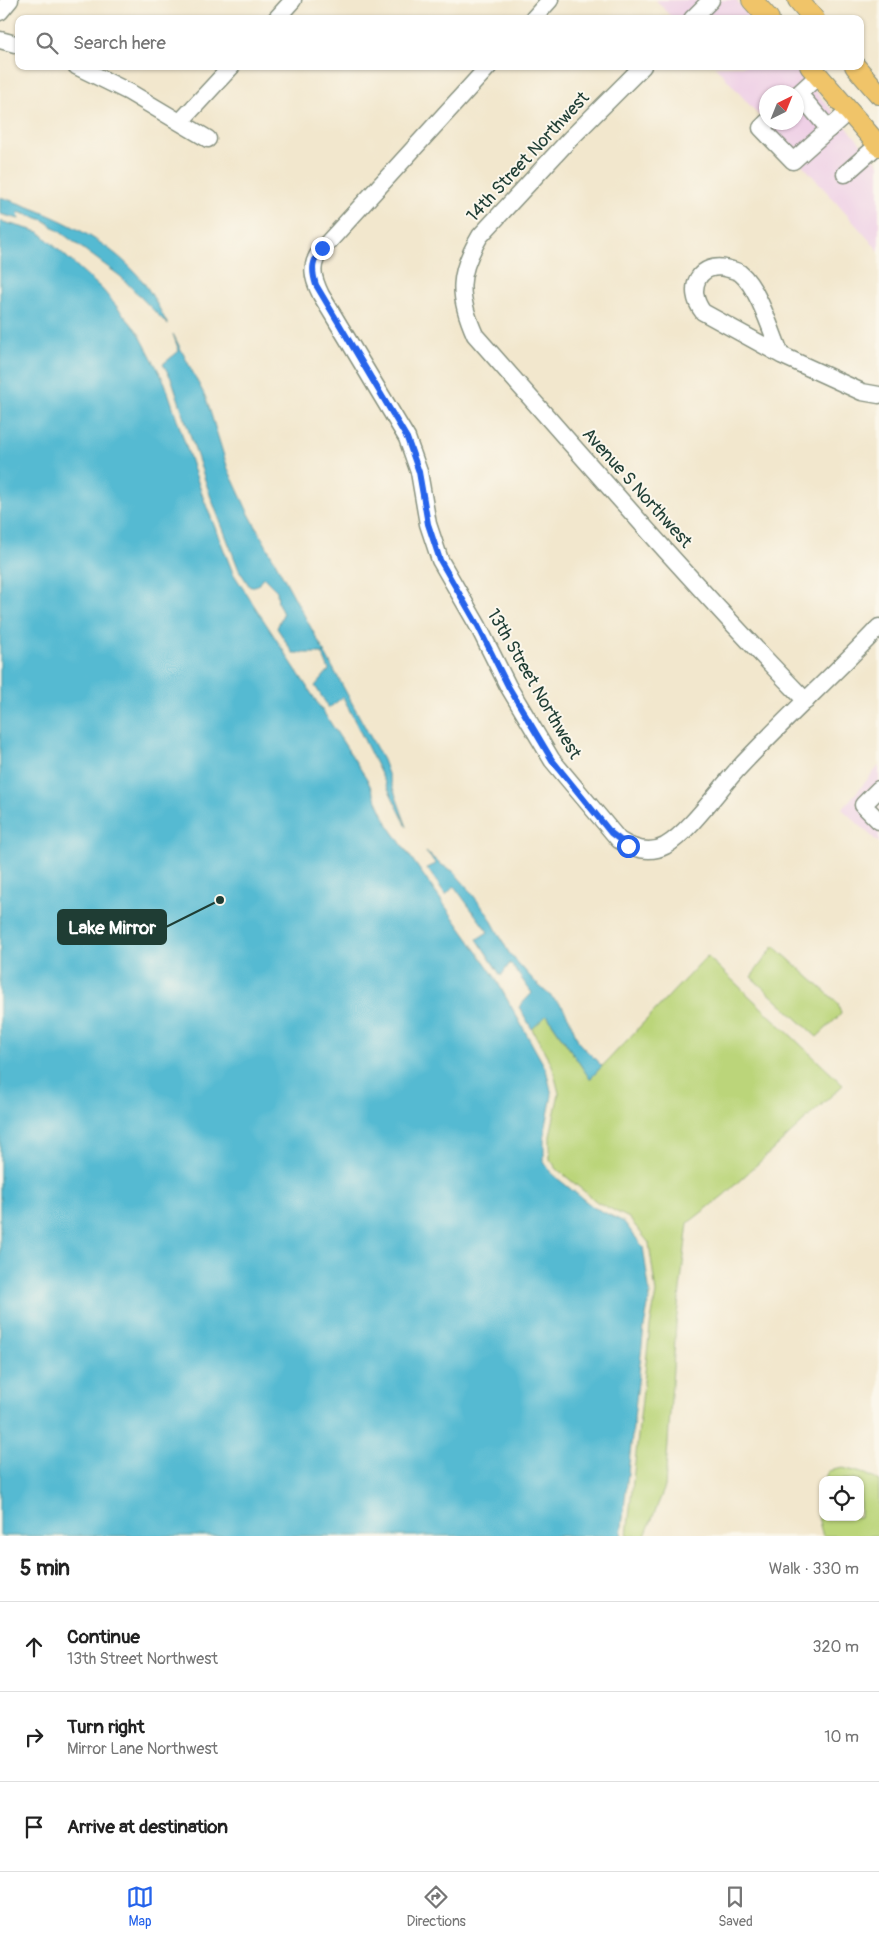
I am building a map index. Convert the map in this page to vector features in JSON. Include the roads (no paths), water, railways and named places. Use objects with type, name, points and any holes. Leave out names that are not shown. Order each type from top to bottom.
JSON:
[{"type":"main road","points":[[752,0],[765,15]]},
{"type":"main road","points":[[798,0],[811,15]]},
{"type":"main road","points":[[858,70],[879,94]]},
{"type":"main road","points":[[814,71],[878,146]]},
{"type":"street","points":[[0,12],[10,0]]},
{"type":"street","points":[[280,15],[293,0]]},
{"type":"street","points":[[537,15],[550,0]]},
{"type":"street","points":[[696,15],[711,0]]},
{"type":"street","points":[[0,40],[15,44]]},
{"type":"street","points":[[84,70],[129,92],[208,139]]},
{"type":"street","points":[[180,121],[228,70]]},
{"type":"street","name":"13th Street Northwest","points":[[485,70],[322,248],[315,257],[312,270],[321,295],[407,438],[419,472],[428,524],[440,560],[544,747],[591,808],[619,840],[641,850],[664,847],[674,840],[737,770],[879,627]]},
{"type":"street","name":"14th Street Northwest","points":[[461,287],[466,265],[480,236],[568,141],[639,70]]},
{"type":"street","points":[[804,86],[814,71]]},
{"type":"street","points":[[804,102],[829,129]]},
{"type":"street","points":[[763,130],[793,162],[849,112]]},
{"type":"street","points":[[845,174],[878,146]]},
{"type":"street","points":[[781,354],[756,295],[739,272],[720,266],[709,267],[700,276],[695,285],[695,302],[703,312],[781,354],[862,392],[879,395]]},
{"type":"street","name":"Avenue S Northwest","points":[[461,287],[465,314],[475,335],[709,599],[806,701]]},
{"type":"street","points":[[879,789],[863,805],[879,821]]},
{"type":"water","points":[[0,197],[35,209],[71,226],[120,257],[143,282],[168,325],[120,276],[44,220],[18,212],[19,219],[0,214]]},
{"type":"water","points":[[0,221],[39,232],[102,289],[138,332],[165,383],[203,497],[233,573],[367,779],[388,825],[493,974],[546,1069],[552,1095],[544,1136],[544,1162],[552,1174],[593,1207],[624,1222],[643,1247],[650,1295],[644,1327],[621,1536],[0,1536]]},
{"type":"water","points":[[173,334],[206,398],[228,469],[248,512],[383,760],[407,827],[343,697],[329,708],[315,686],[329,670],[322,653],[293,653],[277,628],[283,614],[278,603],[277,591],[263,577],[258,585],[250,587],[239,570],[210,495],[172,380],[163,364],[179,351]]},
{"type":"water","points":[[425,851],[440,864],[453,871],[489,916],[509,953],[537,984],[562,1006],[579,1043],[602,1066],[590,1079],[547,1015],[532,1029],[519,1007],[532,993],[510,963],[501,976],[477,939],[488,932],[454,886],[446,895],[427,868],[436,864]]},
{"type":"place","name":"Lake Mirror","points":[[220,900]]}]
